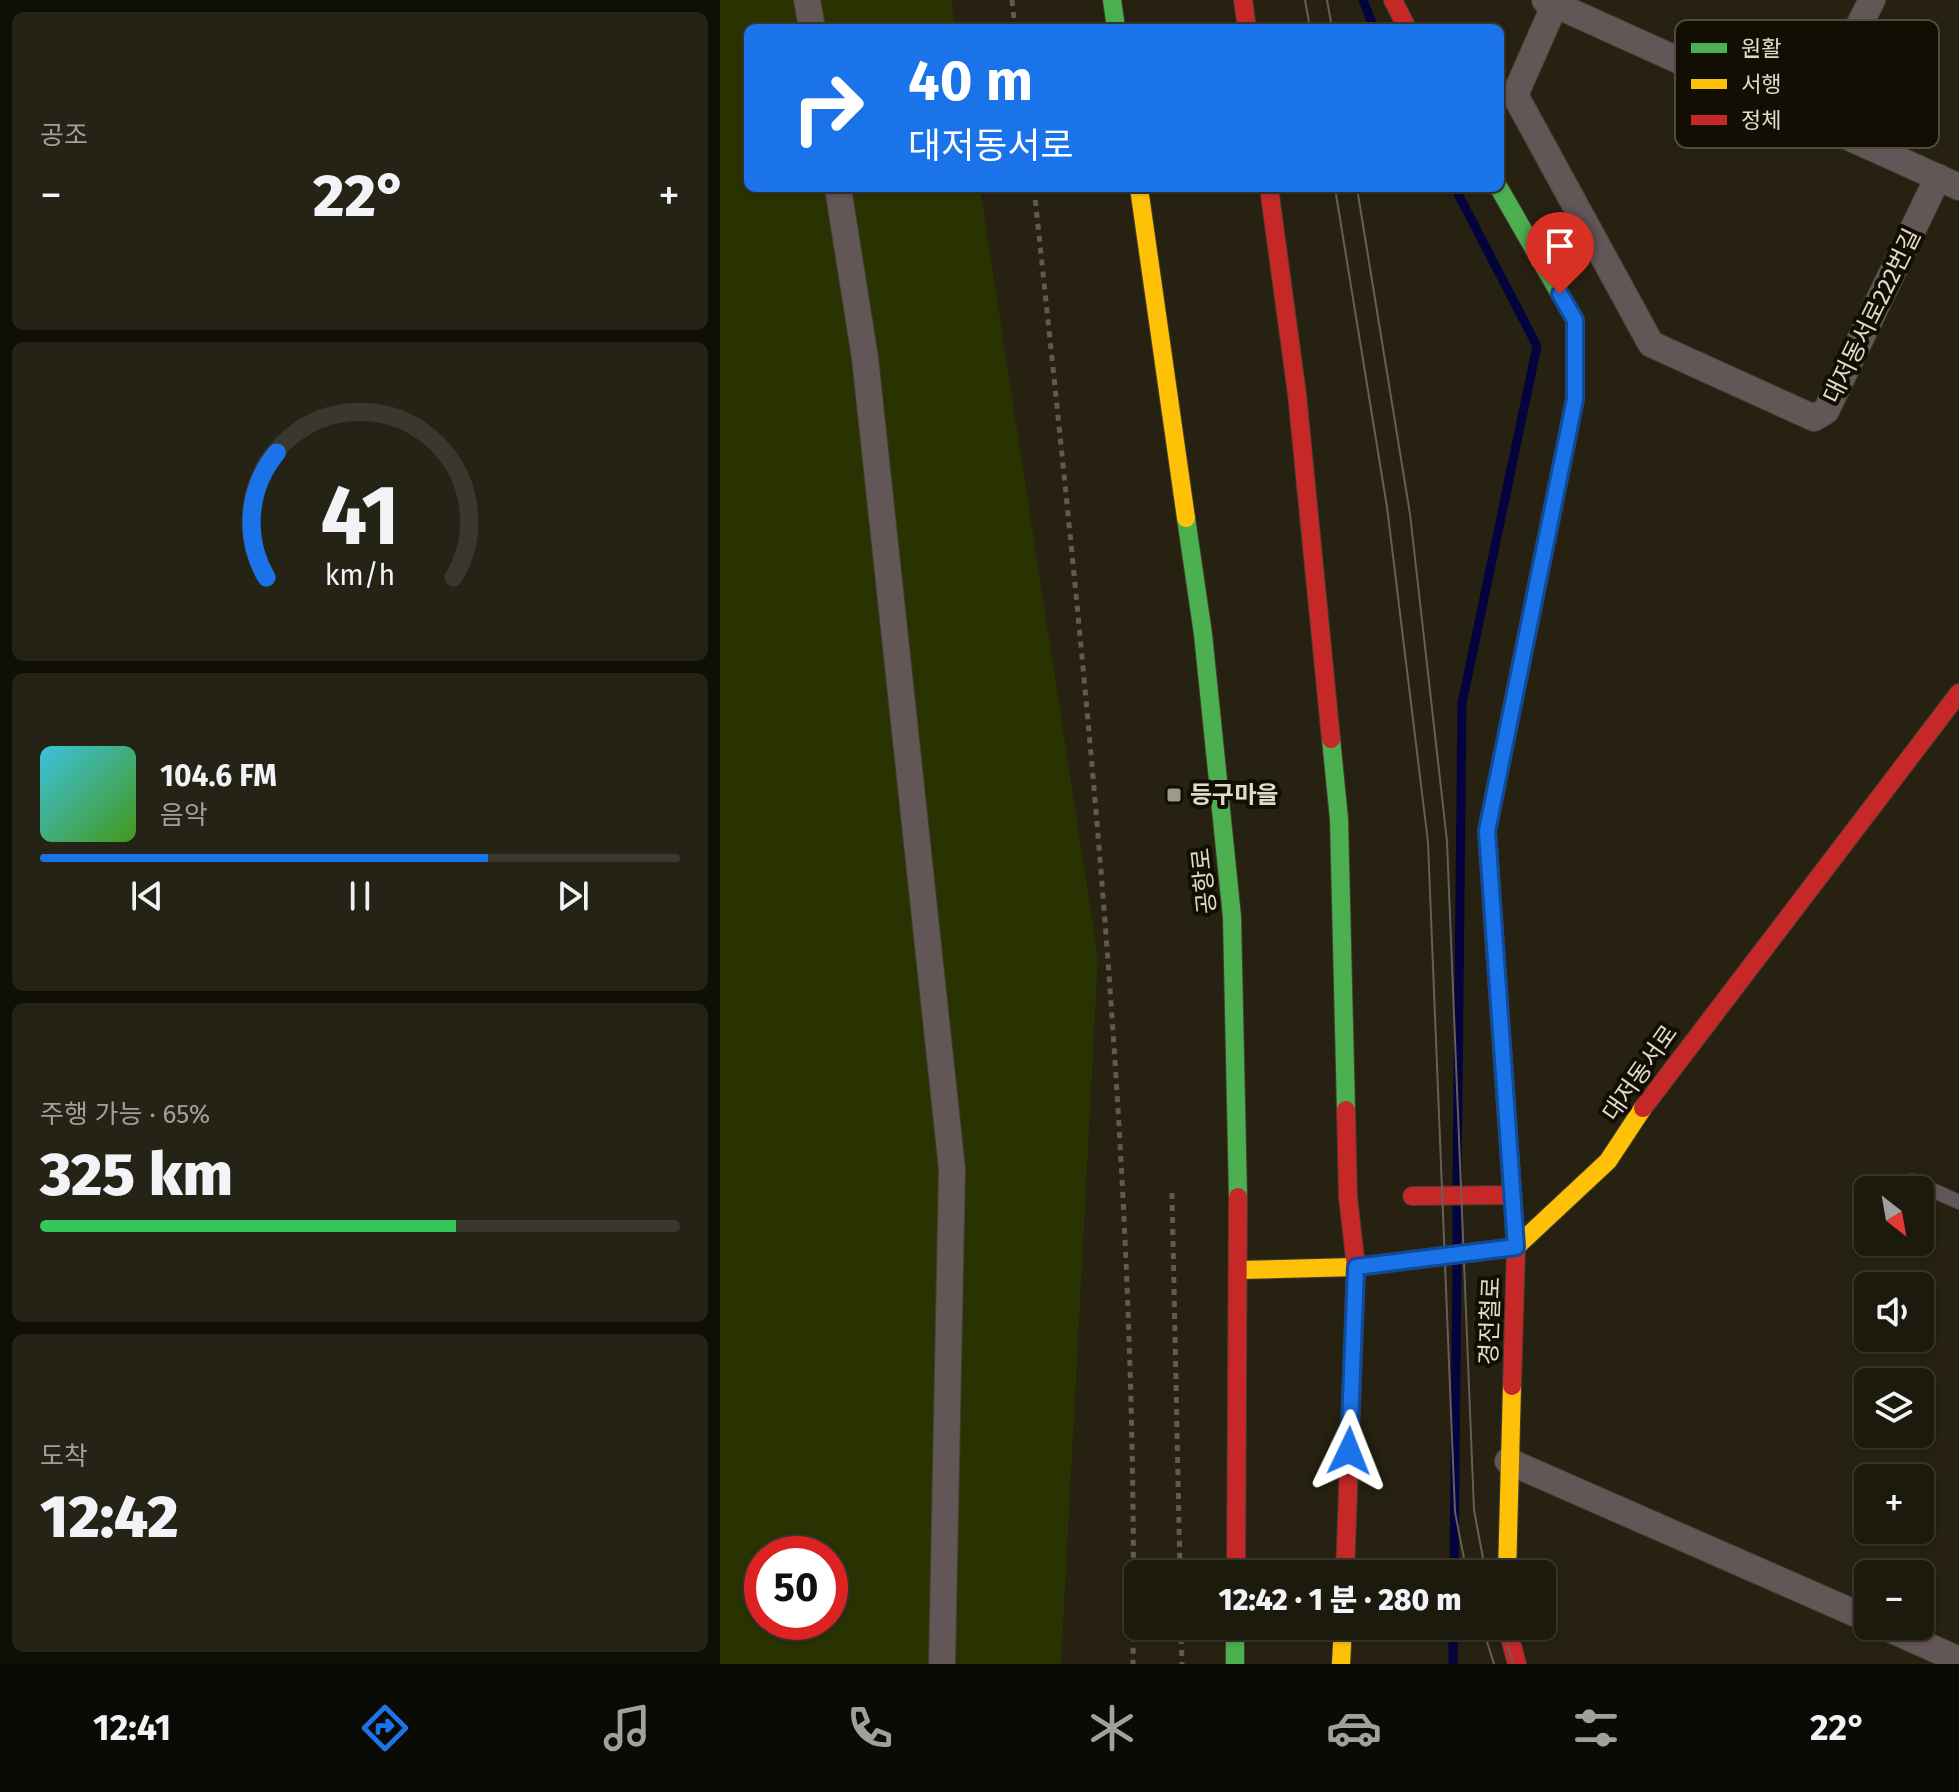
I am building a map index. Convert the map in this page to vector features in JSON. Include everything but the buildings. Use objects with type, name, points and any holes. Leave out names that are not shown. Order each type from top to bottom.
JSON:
[{"type":"main road","points":[[1112,0],[1115,24]]},
{"type":"main road","points":[[1243,0],[1246,24]]},
{"type":"main road","points":[[1393,0],[1405,24]]},
{"type":"main road","name":"공항로","points":[[1140,192],[1203,634],[1232,917],[1239,1270],[1236,1560]]},
{"type":"main road","points":[[1270,192],[1297,394],[1339,819],[1348,1197],[1356,1267],[1346,1560]]},
{"type":"main road","name":"경전철로","points":[[1501,192],[1575,320],[1575,399],[1487,831],[1516,1247],[1507,1560]]},
{"type":"main road","name":"대저동서로","points":[[1516,1247],[1608,1161],[1668,1071],[1959,693]]},
{"type":"main road","points":[[1412,1196],[1512,1195]]},
{"type":"main road","points":[[1239,1270],[1356,1267],[1516,1247]]},
{"type":"main road","points":[[1235,1640],[1235,1664]]},
{"type":"main road","points":[[1341,1664],[1342,1640]]},
{"type":"main road","points":[[1505,1664],[1506,1640]]},
{"type":"main road","points":[[1511,1640],[1517,1664]]},
{"type":"street","points":[[807,0],[811,24]]},
{"type":"street","points":[[1862,20],[1872,0]]},
{"type":"street","name":"대저동서로222번길","points":[[1675,59],[1550,2],[1515,95],[1651,344],[1814,418],[1826,411],[1949,182],[1873,148]]},
{"type":"street","points":[[839,192],[865,358],[952,1169],[942,1664]]},
{"type":"street","points":[[1508,1461],[1854,1613]]},
{"type":"street","points":[[1914,1640],[1959,1660]]},
{"type":"lane","points":[[1941,716],[1959,724]]},
{"type":"lane","points":[[1934,1191],[1959,1202]]},
{"type":"path","points":[[1012,0],[1015,24]]},
{"type":"path","points":[[1034,192],[1106,904],[1125,1209],[1135,1507],[1133,1664]]},
{"type":"path","points":[[1172,1193],[1180,1560]]},
{"type":"path","points":[[1181,1640],[1182,1664]]},
{"type":"green space","points":[[720,0],[951,0],[955,24],[744,24],[744,192],[981,192],[1098,958],[1061,1664],[720,1664]]},
{"type":"waterway","points":[[1363,0],[1372,24]]},
{"type":"waterway","points":[[1457,192],[1537,346],[1462,703],[1457,1187]]},
{"type":"waterway","points":[[1457,1205],[1457,1247]]},
{"type":"waterway","points":[[1454,1560],[1457,1261]]},
{"type":"waterway","points":[[1453,1640],[1453,1664]]},
{"type":"tram line","points":[[1305,0],[1309,24]]},
{"type":"tram line","points":[[1327,0],[1331,24]]},
{"type":"tram line","points":[[1336,192],[1387,507],[1428,842],[1455,1512],[1464,1560]]},
{"type":"tram line","points":[[1358,192],[1410,514],[1447,841],[1474,1510],[1483,1560]]},
{"type":"tram line","points":[[1486,1640],[1494,1664]]},
{"type":"tram line","points":[[1506,1640],[1513,1664]]},
{"type":"traffic: fast","points":[[1112,0],[1115,24]]},
{"type":"traffic: fast","points":[[1501,192],[1575,320],[1575,399],[1513,704]]},
{"type":"traffic: fast","points":[[1186,518],[1203,634],[1232,917],[1238,1197]]},
{"type":"traffic: fast","points":[[1331,739],[1339,819],[1346,1110]]},
{"type":"traffic: fast","points":[[1235,1640],[1235,1664]]},
{"type":"traffic: slow","points":[[1140,192],[1186,518]]},
{"type":"traffic: slow","points":[[1499,1007],[1487,831],[1513,704]]},
{"type":"traffic: slow","points":[[1239,1270],[1356,1267],[1516,1247],[1608,1161],[1643,1108]]},
{"type":"traffic: slow","points":[[1507,1560],[1512,1386]]},
{"type":"traffic: slow","points":[[1341,1664],[1342,1640]]},
{"type":"traffic: jam","points":[[1243,0],[1246,24]]},
{"type":"traffic: jam","points":[[1393,0],[1405,24]]},
{"type":"traffic: jam","points":[[1270,192],[1297,394],[1331,739]]},
{"type":"traffic: jam","points":[[1643,1108],[1959,693]]},
{"type":"traffic: jam","points":[[1499,1007],[1516,1247],[1512,1386]]},
{"type":"traffic: jam","points":[[1346,1110],[1348,1197],[1356,1267],[1346,1560]]},
{"type":"traffic: jam","points":[[1412,1196],[1512,1195]]},
{"type":"traffic: jam","points":[[1236,1560],[1238,1197]]},
{"type":"traffic: jam","points":[[1511,1640],[1517,1664]]},
{"type":"place","name":"등구마을","points":[[1174,795]]},
{"type":"route","points":[[1349,1451],[1356,1267],[1516,1247],[1487,831],[1575,399],[1575,320],[1560,294]]}]
